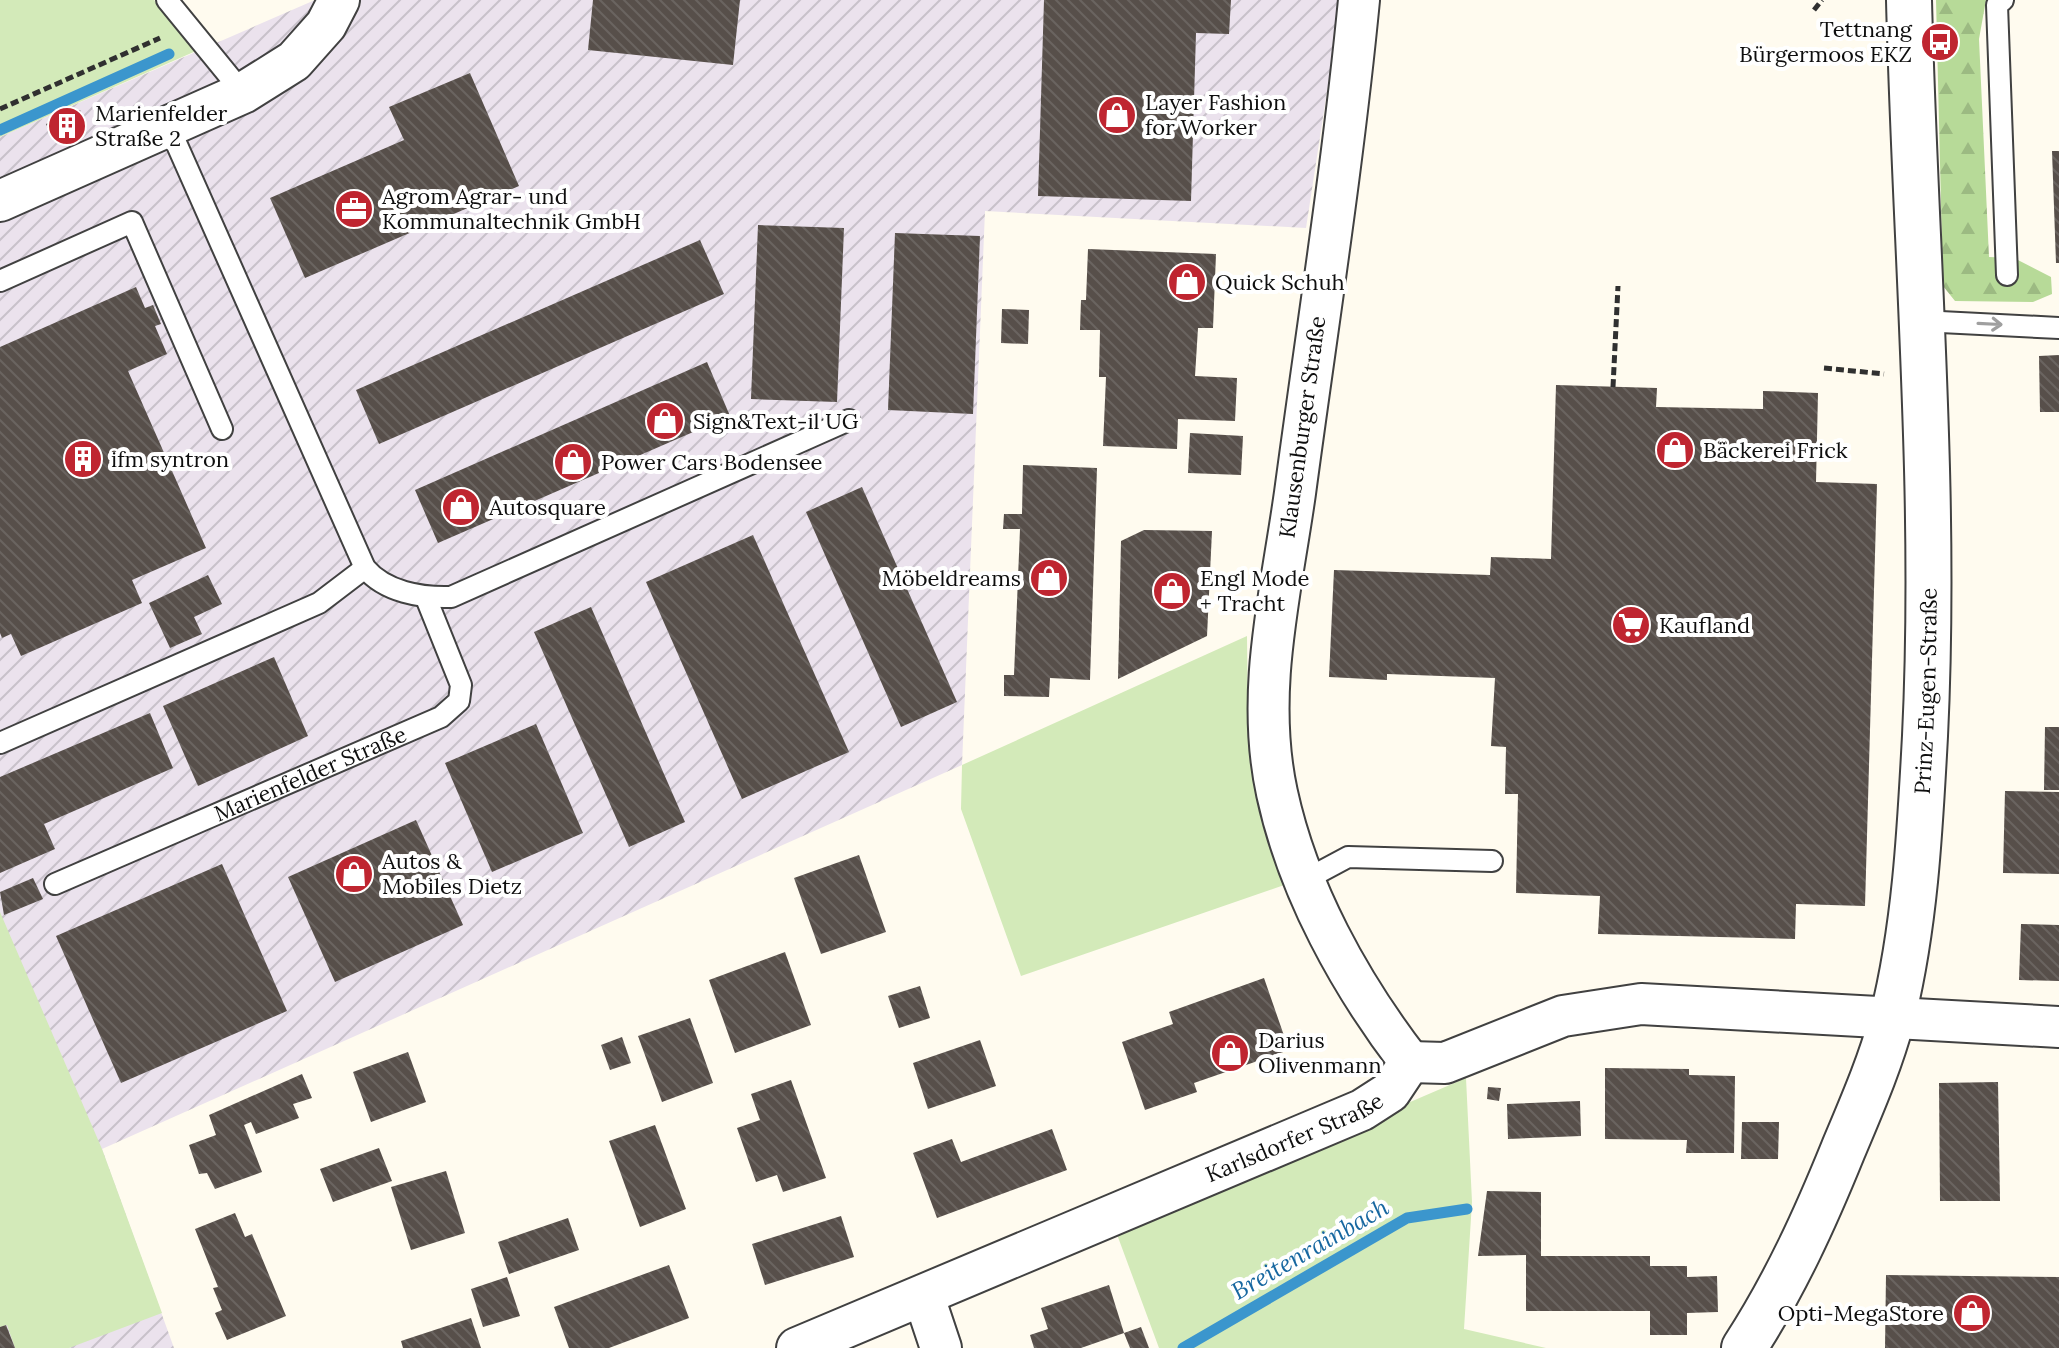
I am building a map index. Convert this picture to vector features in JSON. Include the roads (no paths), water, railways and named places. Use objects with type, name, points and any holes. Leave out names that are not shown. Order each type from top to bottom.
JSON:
[{"type":"street","points":[[0,201],[243,93],[294,61],[326,25],[339,0]]},
{"type":"street","name":"Klausenburger Straße","points":[[1359,0],[1296,485],[1274,615],[1269,671],[1269,733],[1277,794],[1305,880],[1341,957],[1379,1022],[1410,1062]]},
{"type":"street","name":"Prinz-Eugen-Straße","points":[[1744,1348],[1772,1304],[1811,1227],[1864,1101],[1892,1019],[1914,896],[1930,642],[1930,454],[1921,321],[1909,0]]},
{"type":"street","points":[[1410,1062],[1445,1063],[1563,1016],[1641,1004],[2059,1027]]},
{"type":"street","name":"Karlsdorfer Straße","points":[[797,1348],[1362,1110],[1390,1092],[1410,1062]]},
{"type":"street","points":[[924,1297],[941,1348]]},
{"type":"lane","points":[[167,0],[243,93]]},
{"type":"lane","points":[[2003,0],[1997,5],[2007,275]]},
{"type":"lane","points":[[169,127],[365,568],[376,580],[426,598],[451,597],[849,420]]},
{"type":"lane","points":[[0,281],[132,222],[222,429]]},
{"type":"lane","points":[[1921,321],[2059,328]]},
{"type":"lane","points":[[0,743],[319,603],[365,568]]},
{"type":"lane","name":"Marienfelder Straße","points":[[55,884],[441,717],[459,701],[461,685],[426,598]]},
{"type":"lane","points":[[1305,880],[1348,857],[1492,861]]},
{"type":"waterway","points":[[0,130],[169,54]]},
{"type":"waterway","name":"Breitenrainbach","points":[[1183,1348],[1407,1218],[1467,1209]]},
{"type":"place","name":"Tettnang Bürgermoos EKZ","points":[[1940,42]]},
{"type":"place","name":"Layer Fashion for Worker","points":[[1117,115]]},
{"type":"place","name":"Marienfelder Straße 2","points":[[67,126]]},
{"type":"place","name":"Agrom Agrar- und Kommunaltechnik GmbH","points":[[354,209]]},
{"type":"place","name":"Quick Schuh","points":[[1187,282]]},
{"type":"place","name":"Sign&Text-il UG","points":[[665,421]]},
{"type":"place","name":"Bäckerei Frick","points":[[1675,450]]},
{"type":"place","name":"ifm syntron","points":[[83,459]]},
{"type":"place","name":"Power Cars Bodensee","points":[[573,462]]},
{"type":"place","name":"Autosquare","points":[[461,507]]},
{"type":"place","name":"Möbeldreams","points":[[1049,578]]},
{"type":"place","name":"Engl Mode + Tracht","points":[[1172,591]]},
{"type":"place","name":"Kaufland","points":[[1631,625]]},
{"type":"place","name":"Autos & Mobiles Dietz","points":[[354,874]]},
{"type":"place","name":"Darius Olivenmann","points":[[1230,1053]]},
{"type":"place","name":"Opti-MegaStore","points":[[1972,1313]]}]
